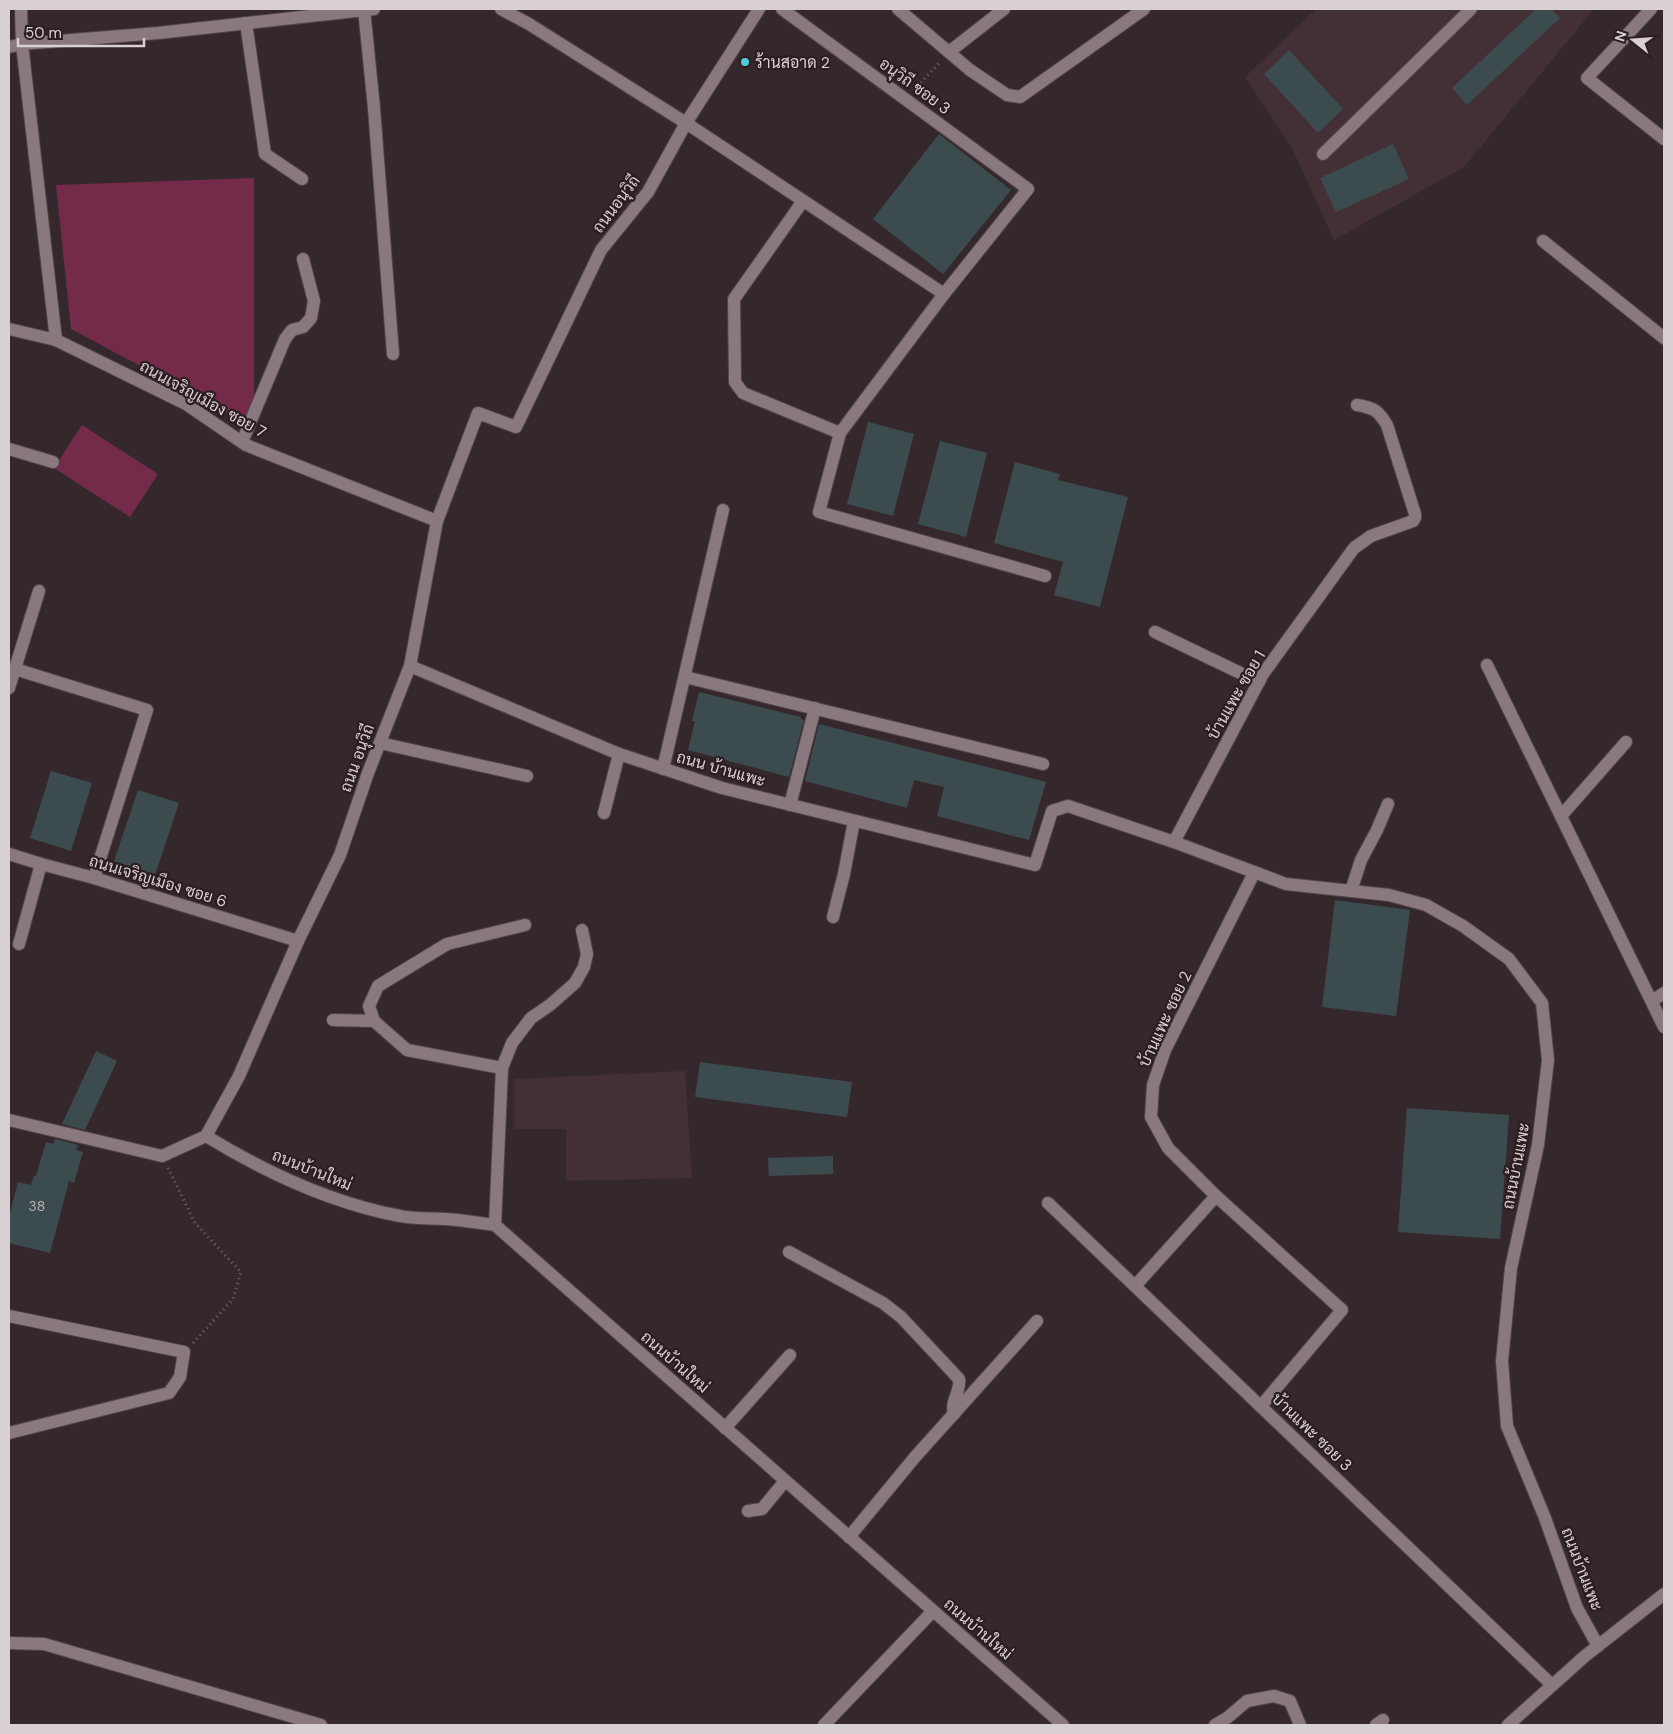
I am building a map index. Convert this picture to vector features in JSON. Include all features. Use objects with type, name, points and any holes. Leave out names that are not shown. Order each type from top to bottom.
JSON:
[{"type":"street","points":[[21,9],[22,44],[56,340]]},
{"type":"street","points":[[9,47],[22,44],[158,33],[367,9],[393,354]]},
{"type":"street","points":[[501,9],[529,24],[686,123],[944,294],[840,433],[819,512],[1045,576]]},
{"type":"street","name":"ถนนอนุวิถี","points":[[516,427],[601,250],[648,192],[686,123],[759,9]]},
{"type":"street","name":"อนุวิถี ซอย 3","points":[[782,9],[1028,189],[944,294]]},
{"type":"street","points":[[898,9],[970,70],[1007,95],[1020,98],[1144,9]]},
{"type":"street","points":[[949,52],[1004,9]]},
{"type":"street","points":[[1323,154],[1471,9]]},
{"type":"street","points":[[1651,9],[1588,78],[1664,139]]},
{"type":"street","points":[[246,23],[266,154],[302,179]]},
{"type":"street","points":[[803,200],[734,299],[734,382],[743,393],[840,433]]},
{"type":"street","points":[[1544,241],[1664,338]]},
{"type":"street","points":[[242,442],[284,339],[292,330],[303,327],[311,318],[314,301],[303,259]]},
{"type":"street","name":"ถนนเจริญเมือง ซอย 7","points":[[9,329],[56,340],[186,404],[242,442],[437,521]]},
{"type":"street","name":"บ้านแพะ ซอย 1","points":[[1174,842],[1259,682],[1354,548],[1371,536],[1413,521],[1415,514],[1387,425],[1380,414],[1372,408],[1357,405]]},
{"type":"street","name":"ถนน อนุวิถี","points":[[206,1136],[238,1076],[298,942],[340,855],[410,666],[437,521],[478,413],[516,427]]},
{"type":"street","points":[[9,449],[53,462]]},
{"type":"street","points":[[663,769],[723,510]]},
{"type":"street","points":[[9,688],[38,591]]},
{"type":"street","points":[[1156,632],[1259,682]]},
{"type":"street","points":[[1487,665],[1664,1027]]},
{"type":"street","name":"ถนน บ้านแพะ","points":[[410,666],[619,754],[722,788],[1035,865]]},
{"type":"street","points":[[15,669],[148,710],[94,878]]},
{"type":"street","points":[[684,677],[1043,764]]},
{"type":"street","points":[[790,805],[815,708]]},
{"type":"street","points":[[1561,816],[1626,742]]},
{"type":"street","points":[[380,743],[527,776]]},
{"type":"street","points":[[604,813],[619,754]]},
{"type":"street","points":[[1351,891],[1361,860],[1378,830],[1388,804]]},
{"type":"street","name":"ถนนบ้านแพะ","points":[[1035,865],[1052,812],[1068,806],[1174,842],[1286,884],[1389,896],[1426,905],[1463,926],[1508,959],[1542,1003],[1548,1060],[1538,1145],[1511,1268],[1502,1361],[1507,1426],[1545,1518],[1577,1608],[1598,1646]]},
{"type":"street","points":[[833,917],[844,874],[854,821]]},
{"type":"street","name":"ถนนเจริญเมือง ซอย 6","points":[[9,854],[94,878],[298,942]]},
{"type":"street","points":[[19,944],[42,864]]},
{"type":"street","name":"บ้านแพะ ซอย 2","points":[[1254,873],[1165,1050],[1152,1085],[1151,1117],[1168,1148],[1216,1196],[1342,1310],[1261,1406]]},
{"type":"street","points":[[502,1068],[406,1050],[374,1021],[369,1006],[378,986],[447,944],[525,925]]},
{"type":"street","points":[[495,1225],[502,1068],[512,1043],[531,1018],[550,1005],[575,983],[584,968],[587,954],[582,930]]},
{"type":"street","points":[[1652,1001],[1664,993]]},
{"type":"street","points":[[333,1020],[374,1021]]},
{"type":"street","points":[[9,1120],[162,1156],[206,1136]]},
{"type":"street","name":"ถนนบ้านใหม่","points":[[206,1136],[248,1160],[290,1180],[347,1203],[401,1216],[449,1219],[495,1225],[1063,1725]]},
{"type":"street","points":[[1135,1286],[1216,1196]]},
{"type":"street","name":"บ้านแพะ ซอย 3","points":[[1048,1203],[1552,1685]]},
{"type":"street","points":[[788,1252],[876,1297],[901,1317],[959,1379],[959,1389],[952,1408],[954,1414]]},
{"type":"street","points":[[9,1316],[184,1352],[180,1377],[169,1393],[9,1432]]},
{"type":"street","points":[[849,1537],[916,1457],[1037,1321]]},
{"type":"street","points":[[725,1428],[790,1355]]},
{"type":"street","points":[[748,1511],[762,1509],[785,1481]]},
{"type":"street","points":[[1508,1725],[1585,1656],[1664,1594]]},
{"type":"street","points":[[824,1725],[933,1611]]},
{"type":"street","points":[[9,1643],[44,1644],[321,1725]]},
{"type":"street","points":[[1216,1725],[1247,1701],[1274,1696],[1290,1701],[1300,1725]]},
{"type":"path","points":[[905,99],[949,52]]},
{"type":"path","points":[[162,1156],[195,1223],[241,1272],[233,1299],[184,1352]]},
{"type":"shaded area","points":[[1316,9],[1594,9],[1464,167],[1334,240],[1293,150],[1245,77]]},
{"type":"shaded area","points":[[254,178],[254,427],[71,329],[56,185]]},
{"type":"shaded area","points":[[82,425],[158,474],[130,517],[54,468]]},
{"type":"shaded area","points":[[685,1071],[692,1178],[566,1181],[566,1129],[515,1129],[515,1079]]},
{"type":"building","points":[[1536,9],[1551,9],[1560,18],[1467,105],[1452,88]]},
{"type":"building","points":[[1289,50],[1343,109],[1318,133],[1264,74]]},
{"type":"building","points":[[939,134],[1011,190],[943,274],[873,219]]},
{"type":"building","points":[[1393,144],[1409,179],[1336,212],[1320,178]]},
{"type":"building","points":[[868,422],[914,434],[893,516],[847,504]]},
{"type":"building","points":[[940,441],[987,453],[966,537],[918,524]]},
{"type":"building","points":[[1015,462],[1060,474],[1058,480],[1128,497],[1100,607],[1054,595],[1063,562],[994,543]]},
{"type":"building","points":[[699,692],[801,717],[804,720],[789,777],[688,750]]},
{"type":"building","points":[[819,724],[1046,782],[1029,840],[937,816],[944,787],[914,780],[907,808],[805,781]]},
{"type":"building","points":[[51,771],[92,783],[71,851],[30,838]]},
{"type":"building","points":[[138,790],[179,803],[155,875],[114,861]]},
{"type":"building","points":[[1335,900],[1410,910],[1396,1016],[1322,1007]]},
{"type":"building","points":[[96,1051],[117,1061],[85,1130],[62,1124]]},
{"type":"building","points":[[700,1062],[852,1082],[847,1117],[695,1097]]},
{"type":"building","points":[[1407,1108],[1509,1115],[1500,1239],[1398,1232]]},
{"type":"building","points":[[55,1139],[78,1145],[76,1150],[83,1152],[74,1183],[69,1181],[50,1253],[9,1243],[9,1217],[18,1182],[31,1185],[34,1176],[36,1176],[46,1142],[53,1144]]},
{"type":"building","points":[[833,1156],[833,1174],[769,1176],[768,1158]]},
{"type":"place","name":"ร้านสอาด 2","points":[[745,62]]}]
